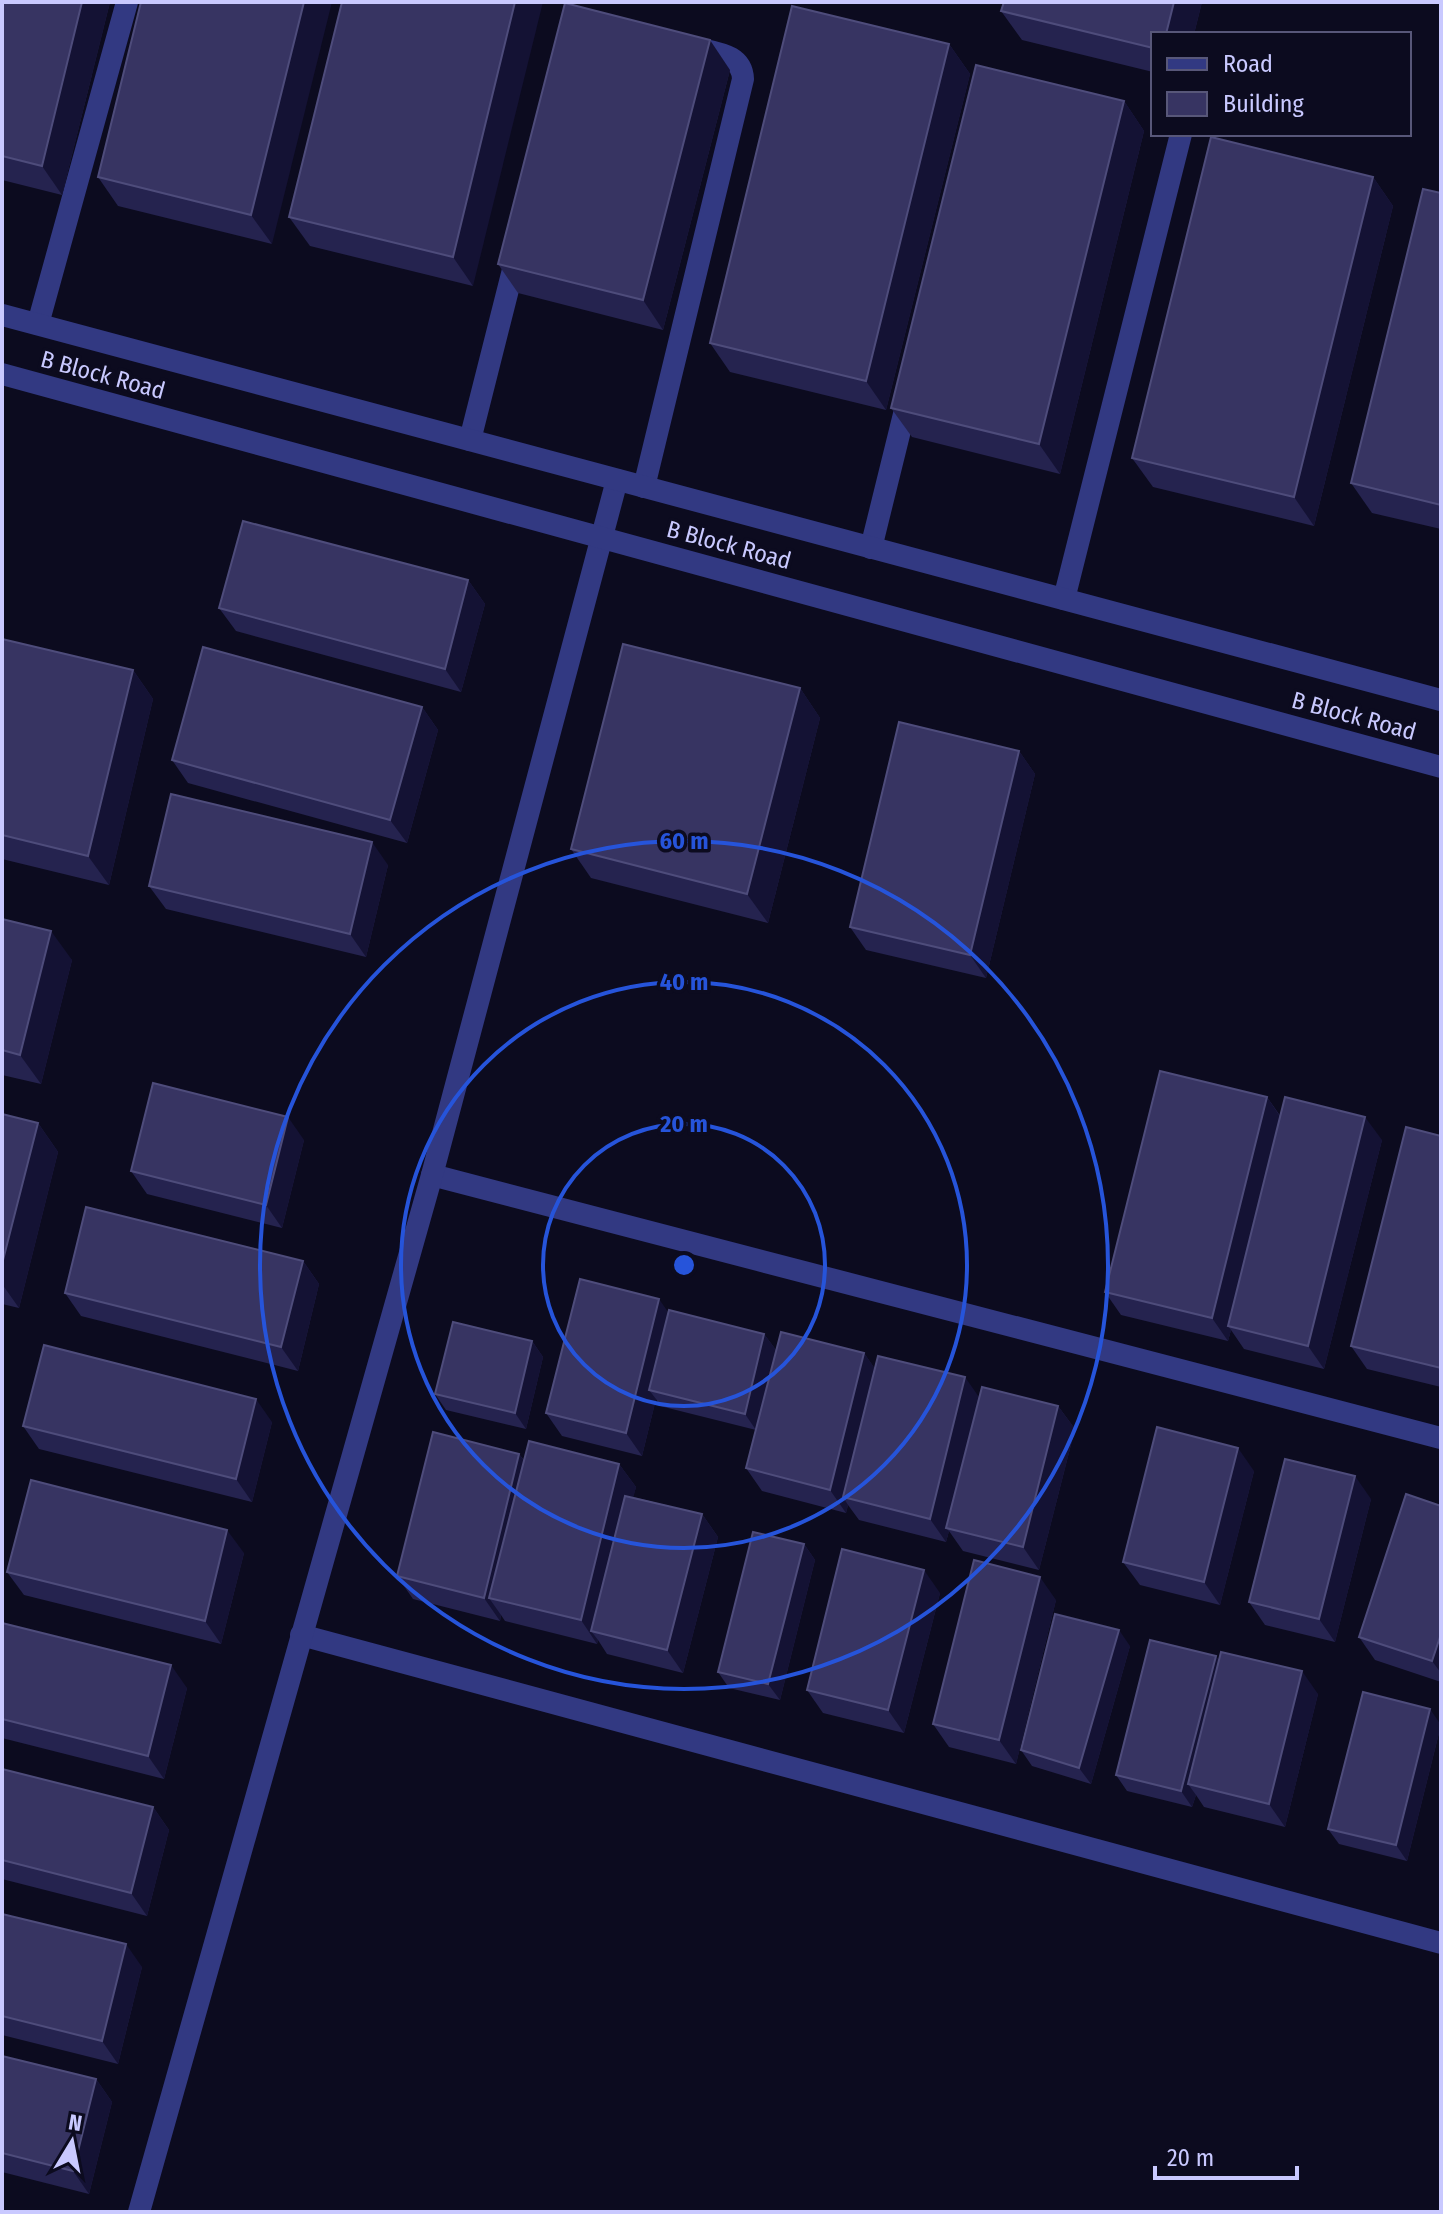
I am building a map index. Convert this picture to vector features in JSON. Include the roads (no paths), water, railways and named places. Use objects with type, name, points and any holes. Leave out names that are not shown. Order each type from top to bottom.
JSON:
[{"type":"street","points":[[38,324],[127,2]]},
{"type":"street","points":[[644,487],[743,79],[743,67],[735,59],[676,43]]},
{"type":"street","points":[[1064,599],[1180,136]]},
{"type":"street","points":[[470,440],[522,235]]},
{"type":"street","name":"B Block Road","points":[[2,315],[1441,700]]},
{"type":"street","name":"B Block Road","points":[[2,374],[1441,767]]},
{"type":"street","points":[[871,548],[914,375]]},
{"type":"street","points":[[139,2212],[432,1175],[617,480]]},
{"type":"street","points":[[432,1175],[1441,1438]]},
{"type":"street","points":[[301,1635],[1441,1943]]}]
